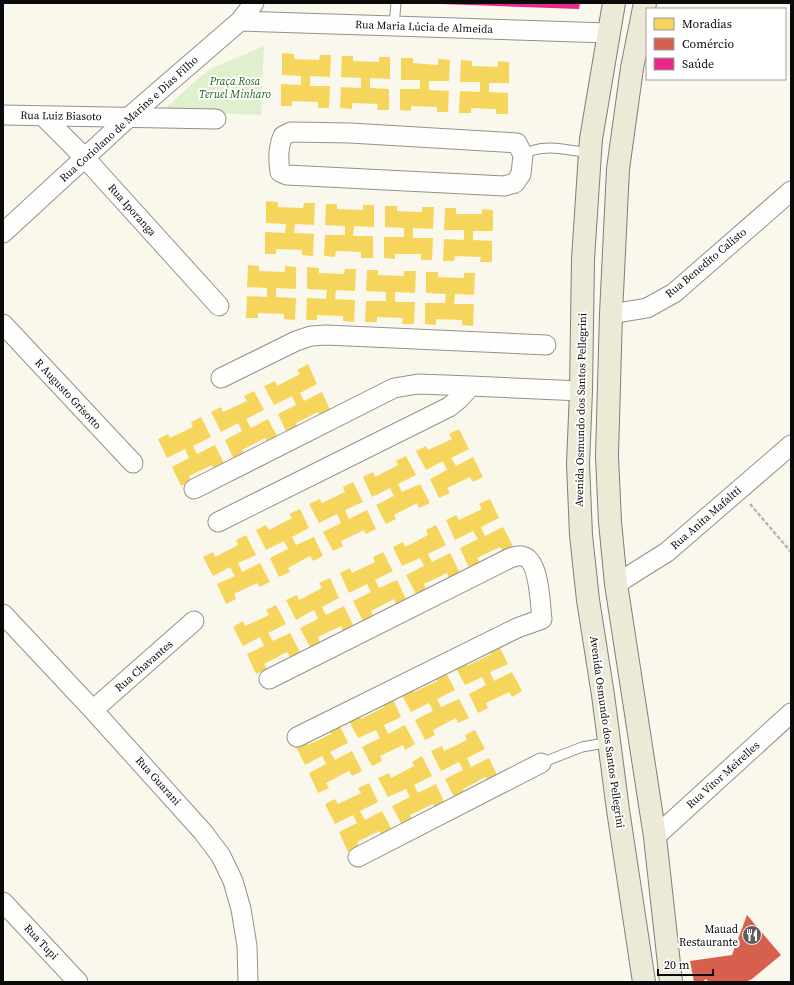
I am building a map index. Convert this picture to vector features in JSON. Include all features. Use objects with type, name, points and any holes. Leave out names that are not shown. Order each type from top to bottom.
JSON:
[{"type":"main road","name":"Avenida Osmundo dos Santos Pellegrini","points":[[614,3],[590,153],[583,259],[581,391],[578,464],[581,535],[588,600],[644,982]]},
{"type":"main road","points":[[645,3],[632,68],[618,169],[611,314],[607,456],[610,522],[616,584],[655,837],[671,982]]},
{"type":"main road","points":[[618,810],[636,829],[655,837]]},
{"type":"street","name":"Rua Coriolano de Marins e Dias Filho","points":[[3,233],[129,117],[240,21],[254,3]]},
{"type":"street","name":"Rua Maria Lúcia de Almeida","points":[[240,21],[608,33]]},
{"type":"street","name":"Rua Luiz Biasoto","points":[[3,115],[216,120]]},
{"type":"street","name":"Rua Iporanga","points":[[43,116],[85,158],[219,306]]},
{"type":"street","points":[[290,132],[350,133],[517,143],[523,155],[521,174],[515,183],[504,186],[287,175],[280,172],[279,144],[283,136],[290,132]]},
{"type":"street","name":"Rua Benedito Calisto","points":[[611,314],[647,308],[674,293],[791,191]]},
{"type":"street","name":"R Augusto Grisotto","points":[[3,324],[134,463]]},
{"type":"street","points":[[221,378],[311,336],[326,335],[546,345]]},
{"type":"street","points":[[194,489],[394,388],[418,384],[581,391]]},
{"type":"street","points":[[218,522],[449,407],[471,386]]},
{"type":"street","name":"Rua Anita Mafaltti","points":[[616,584],[667,552],[791,445]]},
{"type":"street","points":[[269,679],[510,558],[524,556],[530,561],[534,568],[538,580],[542,619],[517,628],[297,737]]},
{"type":"street","name":"Rua Guarani","points":[[3,614],[93,710],[203,832],[221,856],[233,881],[241,909],[247,946],[248,982]]},
{"type":"street","name":"Rua Chavantes","points":[[93,710],[194,621]]},
{"type":"street","name":"Rua Vitor Meirelles","points":[[655,837],[791,713]]},
{"type":"street","points":[[358,857],[541,763]]},
{"type":"street","name":"Rua Tupi","points":[[3,902],[78,982]]},
{"type":"lane","points":[[394,26],[396,3]]},
{"type":"lane","points":[[523,155],[543,148],[555,148],[590,153]]},
{"type":"lane","points":[[541,763],[582,747],[610,742]]},
{"type":"path","points":[[738,490],[791,552]]},
{"type":"green space","name":"Praça Rosa Teruel Minharo","points":[[264,46],[261,115],[161,112],[212,68]]},
{"type":"building: Moradias","points":[[282,53],[294,54],[294,59],[319,60],[320,55],[331,55],[330,77],[310,76],[310,86],[330,86],[329,108],[318,108],[318,102],[292,101],[292,106],[281,106],[281,84],[301,85],[301,76],[282,75]]},
{"type":"building: Moradias","points":[[342,56],[353,56],[353,61],[379,62],[379,57],[390,57],[390,79],[370,78],[370,88],[389,89],[389,110],[377,110],[378,104],[352,103],[352,109],[340,108],[341,87],[361,88],[361,78],[341,77]]},
{"type":"building: Moradias","points":[[401,58],[413,58],[413,63],[438,65],[438,59],[450,60],[449,81],[429,81],[429,90],[449,91],[448,112],[437,112],[437,107],[411,106],[411,111],[400,110],[400,89],[420,89],[420,80],[401,80]]},
{"type":"building: Moradias","points":[[461,60],[472,61],[472,66],[498,67],[498,61],[509,62],[509,83],[489,83],[489,92],[508,93],[508,114],[496,114],[496,109],[471,108],[471,113],[459,113],[460,91],[480,92],[480,82],[460,82]]},
{"type":"building: Moradias","points":[[266,201],[278,202],[278,207],[303,208],[304,203],[315,203],[314,225],[295,224],[294,233],[314,234],[313,256],[302,255],[302,250],[276,249],[276,254],[265,254],[265,232],[285,233],[286,224],[266,223]]},
{"type":"building: Moradias","points":[[326,204],[337,204],[337,209],[363,210],[363,205],[374,205],[374,227],[354,226],[353,236],[373,236],[373,258],[361,258],[361,252],[336,251],[335,257],[324,256],[325,235],[345,235],[345,226],[325,225]]},
{"type":"building: Moradias","points":[[385,206],[397,206],[397,211],[422,212],[422,207],[434,207],[433,229],[413,228],[413,238],[433,238],[432,260],[421,260],[421,254],[395,254],[395,259],[384,258],[384,237],[404,237],[404,228],[385,227]]},
{"type":"building: Moradias","points":[[445,208],[456,208],[456,214],[482,214],[482,209],[493,210],[493,231],[473,231],[473,240],[492,241],[492,262],[480,262],[481,257],[455,256],[454,261],[443,261],[444,239],[464,240],[464,230],[444,230]]},
{"type":"building: Moradias","points":[[248,265],[259,266],[259,271],[285,272],[285,266],[296,267],[296,289],[276,288],[276,297],[296,298],[295,320],[284,319],[284,314],[258,313],[258,318],[246,318],[247,296],[267,297],[267,288],[247,287]]},
{"type":"building: Moradias","points":[[307,267],[319,268],[319,273],[344,274],[345,269],[356,269],[355,291],[336,290],[335,299],[355,300],[354,322],[343,321],[343,316],[317,315],[317,320],[306,320],[307,298],[326,299],[327,290],[307,289]]},
{"type":"building: Moradias","points":[[367,270],[378,270],[378,275],[404,276],[404,271],[416,271],[415,293],[395,292],[395,302],[415,302],[414,324],[402,324],[403,318],[377,317],[377,322],[365,322],[366,301],[386,301],[386,292],[366,291]]},
{"type":"building: Moradias","points":[[426,272],[438,272],[438,277],[464,278],[464,273],[475,273],[474,295],[455,294],[454,304],[474,304],[473,326],[462,325],[462,320],[436,319],[436,325],[425,324],[425,303],[445,303],[446,294],[426,293]]},
{"type":"building: Moradias","points":[[308,364],[317,384],[300,393],[304,401],[322,392],[331,412],[321,417],[318,412],[296,423],[298,428],[287,433],[278,414],[296,405],[292,396],[274,405],[264,386],[275,381],[277,386],[300,374],[297,370]]},
{"type":"building: Moradias","points":[[254,391],[264,410],[246,419],[251,428],[268,419],[278,438],[268,443],[265,438],[242,450],[245,455],[234,460],[225,440],[242,431],[238,423],[221,432],[211,412],[221,407],[223,412],[247,401],[244,396]]},
{"type":"building: Moradias","points":[[201,417],[211,437],[193,446],[197,454],[215,445],[225,465],[214,470],[212,465],[189,476],[191,481],[181,486],[172,467],[189,458],[185,449],[167,458],[158,439],[168,434],[170,438],[193,427],[191,422]]},
{"type":"building: Moradias","points":[[459,429],[469,449],[451,458],[456,466],[473,457],[483,477],[473,482],[470,477],[447,488],[450,493],[439,498],[430,479],[447,470],[443,461],[426,470],[416,451],[426,446],[428,450],[452,439],[449,434]]},
{"type":"building: Moradias","points":[[406,456],[416,475],[398,484],[402,492],[420,484],[430,503],[419,508],[417,503],[394,515],[396,519],[386,524],[376,505],[394,496],[390,488],[372,497],[363,477],[373,472],[375,477],[398,465],[396,461]]},
{"type":"building: Moradias","points":[[353,482],[363,502],[345,510],[349,519],[367,510],[376,529],[366,534],[364,530],[341,541],[343,546],[333,551],[323,532],[341,523],[337,514],[319,523],[309,504],[320,499],[322,503],[345,492],[343,487]]},
{"type":"building: Moradias","points":[[490,499],[499,518],[481,527],[485,536],[503,527],[513,546],[502,551],[500,547],[477,558],[480,563],[469,568],[460,548],[478,539],[473,531],[455,540],[446,520],[456,515],[459,520],[482,509],[479,504]]},
{"type":"building: Moradias","points":[[300,509],[309,528],[292,537],[296,545],[314,537],[323,556],[313,561],[310,556],[288,568],[290,572],[279,577],[270,558],[288,549],[284,541],[266,550],[256,530],[266,525],[269,530],[292,518],[289,514]]},
{"type":"building: Moradias","points":[[436,525],[446,545],[428,554],[432,562],[450,553],[460,573],[449,578],[447,573],[424,584],[426,589],[416,594],[406,575],[424,566],[420,558],[402,566],[393,547],[403,542],[405,547],[428,535],[426,530]]},
{"type":"building: Moradias","points":[[246,535],[256,555],[238,563],[242,572],[260,563],[270,582],[260,587],[257,583],[234,594],[236,599],[226,604],[217,584],[235,576],[230,567],[213,576],[203,557],[213,552],[215,557],[238,545],[236,540]]},
{"type":"building: Moradias","points":[[383,552],[393,571],[375,580],[379,588],[397,580],[406,599],[396,604],[394,599],[371,611],[373,616],[363,621],[353,601],[371,592],[367,584],[349,593],[340,573],[350,568],[352,573],[375,562],[373,557]]},
{"type":"building: Moradias","points":[[330,578],[339,598],[322,607],[326,615],[344,606],[353,625],[343,631],[341,626],[318,637],[320,642],[310,647],[300,628],[318,619],[314,610],[296,620],[286,600],[297,595],[299,600],[322,588],[319,583]]},
{"type":"building: Moradias","points":[[276,605],[286,624],[268,633],[273,641],[290,633],[300,652],[290,657],[287,652],[264,664],[267,669],[256,674],[247,654],[264,646],[260,637],[243,646],[233,627],[243,621],[245,626],[269,615],[266,610]]},
{"type":"building: Moradias","points":[[498,644],[508,664],[490,672],[494,681],[512,672],[522,691],[512,697],[509,692],[486,703],[488,708],[478,713],[469,694],[486,685],[482,677],[465,685],[455,666],[465,661],[467,666],[491,654],[488,649]]},
{"type":"building: Moradias","points":[[445,671],[455,690],[437,699],[441,707],[459,699],[469,718],[458,723],[456,718],[433,730],[435,735],[425,740],[415,720],[433,711],[429,703],[411,712],[401,693],[412,687],[414,692],[437,681],[435,676]]},
{"type":"building: Moradias","points":[[392,697],[401,717],[384,725],[388,734],[405,725],[415,744],[405,750],[403,745],[380,756],[382,761],[372,766],[362,747],[380,738],[376,730],[358,738],[348,719],[358,714],[361,719],[384,707],[382,702]]},
{"type":"building: Moradias","points":[[339,724],[348,743],[330,752],[335,760],[352,751],[362,771],[352,776],[349,771],[326,783],[329,788],[318,793],[309,773],[326,764],[322,756],[305,765],[295,745],[305,740],[308,745],[331,734],[328,729]]},
{"type":"building: Moradias","points":[[475,730],[485,749],[467,758],[471,767],[489,758],[498,777],[488,782],[486,777],[463,789],[465,794],[455,799],[445,779],[463,770],[459,762],[441,771],[431,751],[442,746],[444,751],[467,740],[465,735]]},
{"type":"building: Moradias","points":[[422,756],[432,776],[414,785],[418,793],[436,784],[445,804],[435,809],[433,804],[410,815],[412,820],[402,825],[392,806],[410,797],[406,789],[388,797],[378,778],[389,773],[391,778],[414,766],[412,762]]},
{"type":"building: Moradias","points":[[369,783],[378,802],[360,811],[365,820],[382,811],[392,830],[382,835],[379,831],[357,842],[359,847],[348,852],[339,832],[357,823],[353,815],[335,824],[325,804],[335,799],[338,804],[361,793],[358,788]]},
{"type":"building: Comércio","points":[[747,915],[781,955],[752,979],[745,982],[709,982],[706,979],[702,982],[694,982],[690,961],[732,955]]},
{"type":"building: Saúde","points":[[442,3],[580,3],[579,9]]},
{"type":"place","name":"Mauad Restaurante","points":[[752,935]]}]
